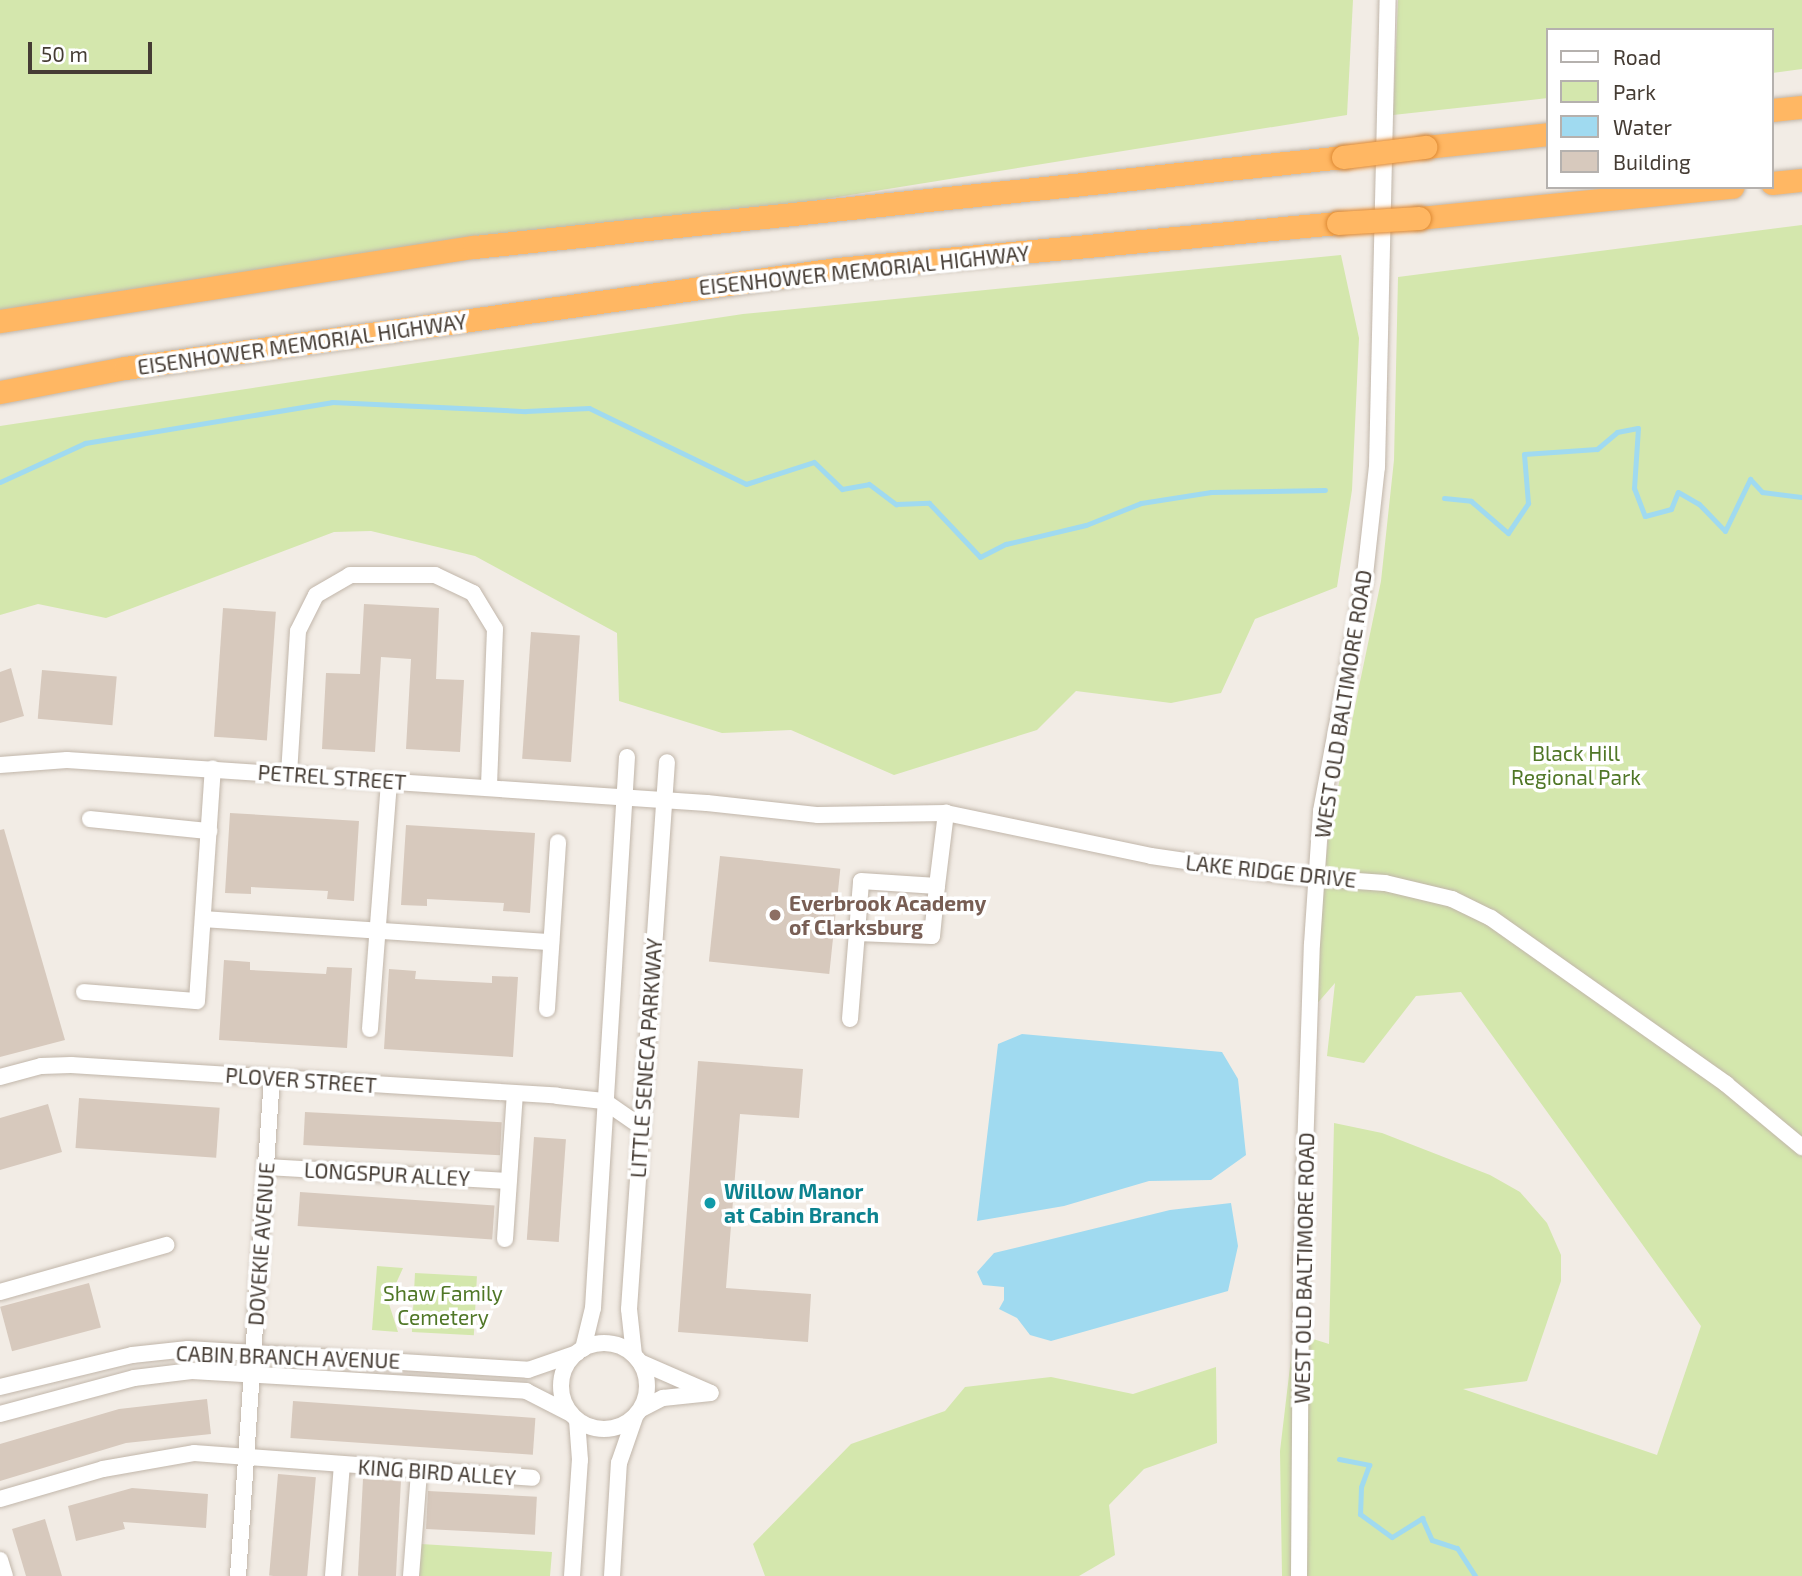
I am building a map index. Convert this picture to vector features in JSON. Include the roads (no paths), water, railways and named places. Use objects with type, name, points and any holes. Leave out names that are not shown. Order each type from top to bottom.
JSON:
[{"type":"highway","points":[[1774,110],[1802,107]]},
{"type":"highway","points":[[0,321],[474,247],[1546,134]]},
{"type":"highway","points":[[1774,183],[1802,180]]},
{"type":"highway","name":"EISENHOWER MEMORIAL HIGHWAY","points":[[0,393],[125,368],[837,269],[1419,218],[1712,189]]},
{"type":"street","name":"WEST OLD BALTIMORE ROAD","points":[[1299,1576],[1303,1222],[1317,878],[1321,811],[1365,575],[1377,467],[1388,0]]},
{"type":"street","points":[[289,774],[298,631],[316,595],[350,575],[435,575],[473,593],[495,629],[489,788]]},
{"type":"street","name":"LITTLE SENECA PARKWAY","points":[[580,1351],[593,1308],[626,757]]},
{"type":"street","name":"PETREL STREET","points":[[0,765],[67,760],[664,800]]},
{"type":"street","name":"LITTLE SENECA PARKWAY","points":[[637,1358],[628,1333],[640,1126],[667,762]]},
{"type":"street","points":[[83,992],[197,1001],[213,769]]},
{"type":"street","points":[[370,1029],[389,781]]},
{"type":"street","name":"LAKE RIDGE DRIVE","points":[[664,800],[818,815],[946,813],[1151,856],[1420,890],[1491,918],[1726,1084],[1802,1147]]},
{"type":"street","points":[[857,933],[932,936],[946,813]]},
{"type":"street","points":[[90,819],[209,831]]},
{"type":"street","points":[[547,1009],[558,842]]},
{"type":"street","points":[[850,1019],[861,881],[937,886]]},
{"type":"street","points":[[203,919],[551,942]]},
{"type":"street","name":"PLOVER STREET","points":[[0,1077],[41,1066],[71,1065],[604,1101]]},
{"type":"street","name":"DOVEKIE AVENUE","points":[[238,1576],[272,1079]]},
{"type":"street","points":[[506,1239],[515,1094]]},
{"type":"street","points":[[604,1101],[640,1126]]},
{"type":"street","name":"LONGSPUR ALLEY","points":[[265,1167],[509,1181]]},
{"type":"street","points":[[0,1292],[166,1245]]},
{"type":"street","points":[[572,1576],[580,1460],[574,1417],[561,1389],[562,1376],[580,1351],[609,1343],[711,1393],[663,1398],[638,1413],[625,1425],[600,1430],[574,1417]]},
{"type":"street","name":"CABIN BRANCH AVENUE","points":[[0,1387],[132,1356],[188,1349],[528,1370],[580,1351]]},
{"type":"street","points":[[612,1576],[619,1463],[648,1385],[637,1358]]},
{"type":"street","name":"CABIN BRANCH AVENUE","points":[[0,1415],[134,1378],[192,1371],[526,1391],[574,1417]]},
{"type":"street","name":"KING BIRD ALLEY","points":[[0,1499],[103,1469],[194,1453],[532,1478]]},
{"type":"street","name":"KING BIRD ALLEY","points":[[333,1576],[342,1465]]},
{"type":"street","points":[[411,1576],[419,1471]]},
{"type":"street","points":[[0,1560],[5,1576]]},
{"type":"water","points":[[1022,1034],[1222,1052],[1238,1079],[1246,1155],[1211,1180],[1149,1181],[1064,1206],[977,1221],[998,1044]]},
{"type":"water","points":[[1231,1203],[1238,1246],[1228,1291],[1051,1341],[1030,1335],[1017,1318],[999,1309],[1004,1300],[1004,1287],[983,1285],[977,1272],[994,1253],[1170,1210]]},
{"type":"waterway","points":[[0,482],[85,443],[332,402],[526,411],[589,408],[746,484],[814,462],[842,489],[869,484],[896,504],[929,503],[980,557],[1006,544],[1086,525],[1141,503],[1211,492],[1325,490]]},
{"type":"waterway","points":[[1444,498],[1471,501],[1508,533],[1528,503],[1524,454],[1597,449],[1617,432],[1638,428],[1634,488],[1645,516],[1671,509],[1678,492],[1699,504],[1725,531],[1750,479],[1762,492],[1802,497]]},
{"type":"waterway","points":[[1339,1459],[1369,1465],[1361,1487],[1360,1514],[1392,1537],[1422,1518],[1432,1540],[1457,1548],[1475,1576]]},
{"type":"place","name":"Everbrook Academy of Clarksburg","points":[[775,915]]},
{"type":"place","name":"Willow Manor at Cabin Branch","points":[[710,1203]]},
{"type":"park label","name":"Black Hill Regional Park","points":[[1576,765]]},
{"type":"park label","name":"Shaw Family Cemetery","points":[[443,1305]]}]
